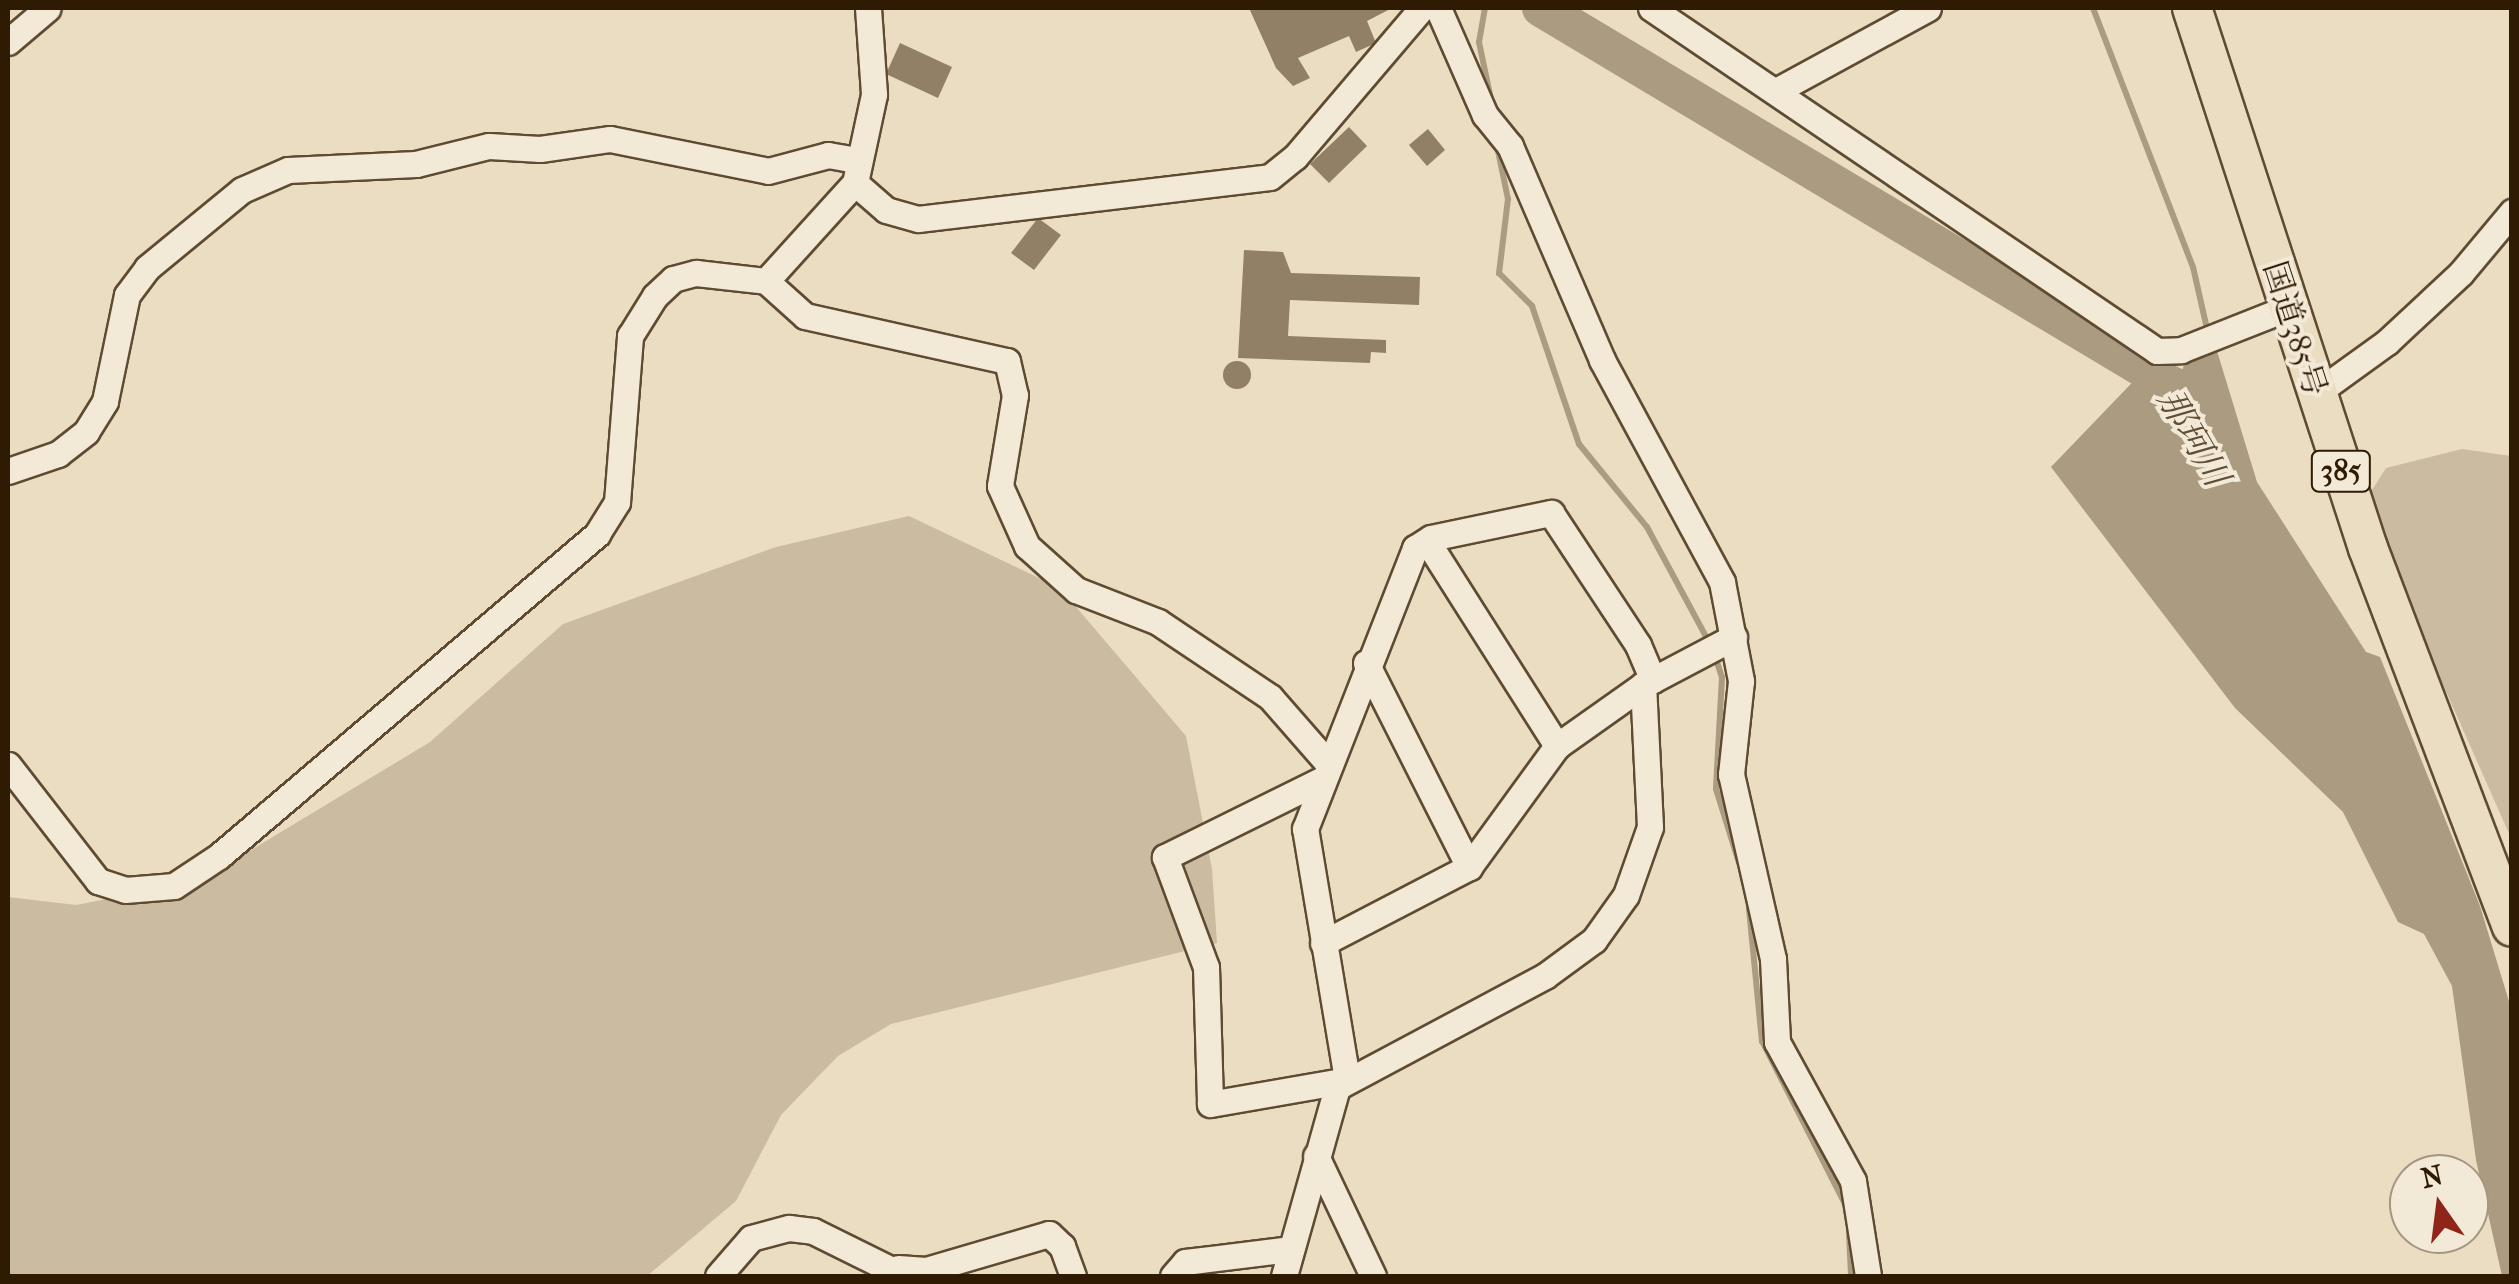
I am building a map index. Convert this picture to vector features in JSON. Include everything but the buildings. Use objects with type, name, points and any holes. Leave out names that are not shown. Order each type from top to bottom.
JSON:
[{"type":"highway","name":"国道385号","points":[[2192,8],[2315,394],[2512,927]]},
{"type":"street","points":[[8,42],[48,8]]},
{"type":"street","points":[[766,281],[855,172],[874,94],[868,8]]},
{"type":"street","points":[[8,471],[58,454],[86,432],[105,401],[127,295],[147,268],[242,190],[288,170],[416,164],[489,146],[540,148],[610,139],[768,171],[828,155],[855,172],[886,210],[918,218],[1270,177],[1295,158],[1422,8]]},
{"type":"street","points":[[1438,8],[1485,116],[1510,146],[1602,360],[1710,550],[1734,637],[1741,698],[1731,774],[1773,959],[1776,1042],[1853,1181],[1868,1276]]},
{"type":"street","points":[[1651,8],[2158,351],[2182,350],[2287,308]]},
{"type":"street","points":[[1776,91],[1928,8]]},
{"type":"street","points":[[2315,394],[2387,342],[2461,273],[2512,212]]},
{"type":"street","points":[[8,766],[98,881],[125,890],[174,886],[219,856],[485,634],[610,518],[617,502],[623,366],[630,336],[655,296],[674,279],[696,273],[766,281],[805,316],[1007,361],[1015,395],[1000,486],[1027,546],[1076,590],[1158,622],[1270,697],[1323,772]]},
{"type":"street","points":[[1284,1276],[1316,1156],[1345,1080],[1305,848],[1323,772],[1407,560],[1427,541],[1551,512],[1638,645],[1648,682],[1650,827],[1636,876],[1603,928],[1576,957],[1545,976],[1345,1080],[1210,1104],[1206,967],[1165,857],[1323,772]]},
{"type":"street","points":[[1427,541],[1556,746]]},
{"type":"street","points":[[1323,943],[1469,867],[1556,746],[1648,682],[1734,637]]},
{"type":"street","points":[[1366,663],[1469,867]]},
{"type":"street","points":[[1316,1156],[1372,1276]]},
{"type":"street","points":[[718,1276],[750,1238],[790,1228],[901,1272],[926,1270],[1049,1234],[1062,1246],[1073,1276]]},
{"type":"street","points":[[1173,1276],[1185,1262],[1291,1248]]},
{"type":"shaded area","points":[[2462,449],[2511,456],[2511,838],[2363,504],[2386,468]]},
{"type":"shaded area","points":[[909,516],[1060,588],[1186,736],[1212,869],[1217,943],[891,1024],[838,1056],[781,1115],[736,1201],[647,1276],[8,1276],[8,897],[76,905],[200,881],[430,742],[563,624],[776,547]]},
{"type":"water","points":[[2217,351],[2257,482],[2366,652],[2380,657],[2480,906],[2511,1008],[2511,1276],[2502,1276],[2489,1218],[2489,1154],[2475,1154],[2452,986],[2424,934],[2398,922],[2343,812],[2235,708],[2051,467],[2150,364],[2183,369],[2184,359]]},
{"type":"waterway","points":[[1485,8],[1479,42],[1492,104]]},
{"type":"waterway","name":"那珂川","points":[[1541,8],[2171,385],[2179,403]]},
{"type":"waterway","points":[[2093,8],[2193,267],[2208,333]]},
{"type":"waterway","points":[[1497,146],[1508,199],[1499,273],[1532,306],[1579,444],[1647,527],[1710,644]]},
{"type":"waterway","points":[[1715,656],[1722,677],[1716,789],[1739,863]]},
{"type":"waterway","points":[[1749,909],[1762,1041],[1846,1206]]},
{"type":"waterway","points":[[1849,1233],[1851,1276]]}]
